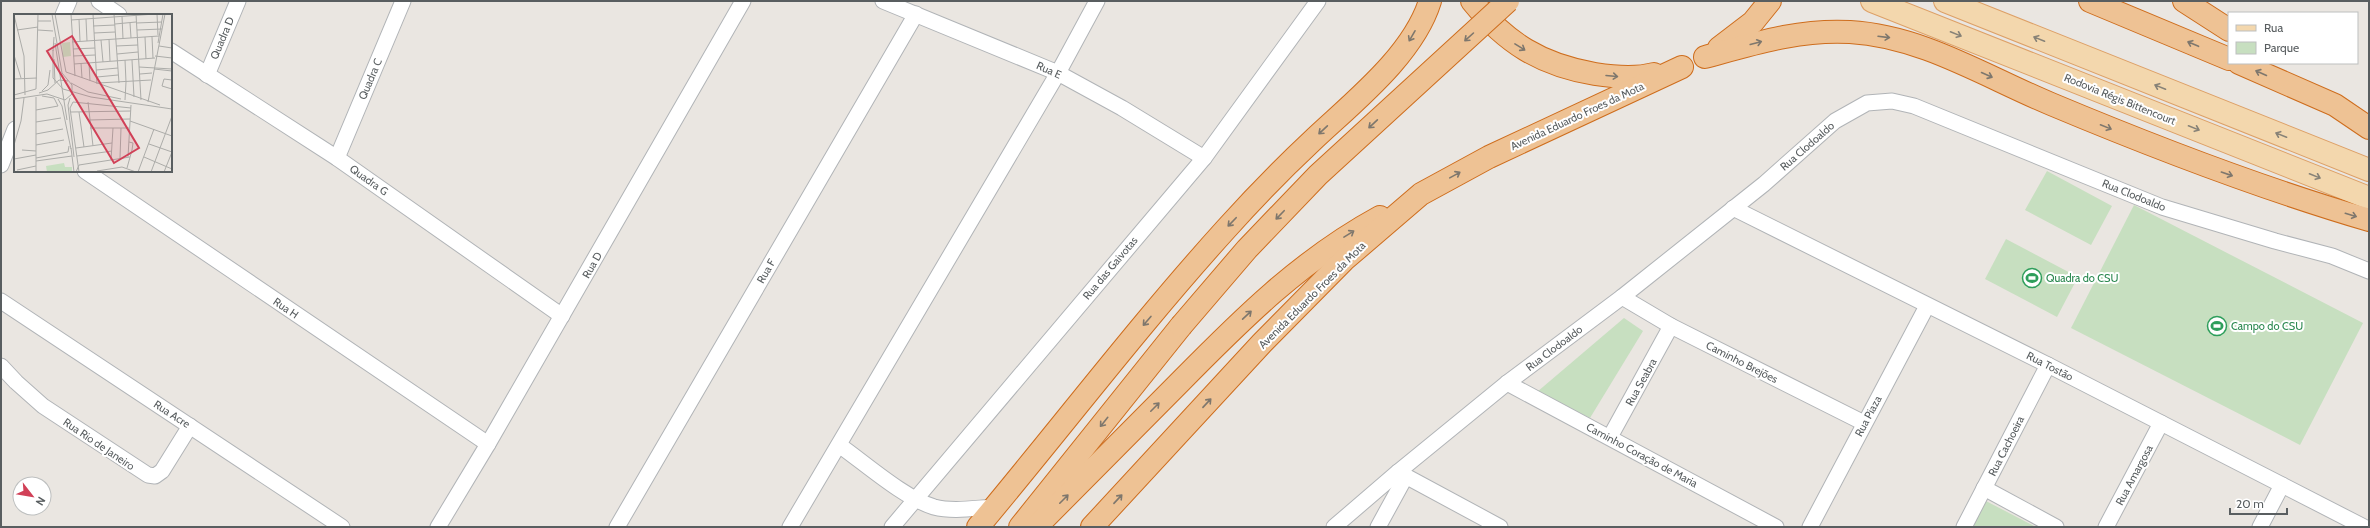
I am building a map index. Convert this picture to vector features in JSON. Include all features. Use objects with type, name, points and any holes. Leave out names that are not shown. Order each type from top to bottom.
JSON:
[{"type":"highway","points":[[978,527],[1126,344],[1226,228],[1380,76],[1409,41],[1427,10],[1430,1]]},
{"type":"highway","name":"Avenida Eduardo Froes da Mota","points":[[1472,1],[1490,23],[1517,45],[1547,62],[1574,70],[1614,77],[1649,75],[1682,66]]},
{"type":"highway","points":[[1020,527],[1181,326],[1247,249],[1318,176],[1508,1]]},
{"type":"highway","points":[[2090,1],[2228,59]]},
{"type":"highway","points":[[2184,1],[2226,28]]},
{"type":"highway","points":[[2208,1],[2226,28]]},
{"type":"highway","name":"Avenida Eduardo Froes da Mota","points":[[1092,527],[1262,343],[1338,266],[1421,194],[1489,157],[1682,66],[1705,57],[1730,41],[1766,6]]},
{"type":"highway","points":[[1705,57],[1789,34],[1849,32],[1893,38],[1938,54],[2050,103],[2190,161],[2291,197],[2369,220]]},
{"type":"highway","points":[[2241,64],[2335,105]]},
{"type":"highway","points":[[2276,64],[2369,128]]},
{"type":"highway","points":[[1036,527],[1246,316],[1302,267],[1348,234],[1421,194]]},
{"type":"main road","name":"Rodovia Régis Bittencourt","points":[[1872,1],[2369,198]]},
{"type":"main road","points":[[1944,1],[2369,170]]},
{"type":"street","points":[[63,14],[69,1]]},
{"type":"street","points":[[99,1],[118,14]]},
{"type":"street","name":"Quadra D","points":[[206,75],[238,1]]},
{"type":"street","name":"Quadra C","points":[[337,158],[403,1]]},
{"type":"street","name":"Rua D","points":[[438,527],[488,444],[743,1]]},
{"type":"street","name":"Rua E","points":[[883,1],[1058,73],[1122,108],[1204,158]]},
{"type":"street","points":[[790,527],[1058,73],[1097,1]]},
{"type":"street","name":"Rua das Gaivotas","points":[[892,527],[1204,158],[1318,1]]},
{"type":"street","name":"Rua F","points":[[617,527],[916,14]]},
{"type":"street","name":"Quadra G","points":[[172,52],[337,158],[562,316]]},
{"type":"street","name":"Rua Clodoaldo","points":[[1334,527],[1402,474],[1507,383],[1622,297],[1733,208],[1835,121],[1867,103],[1892,101],[1914,106],[2162,207],[2275,241],[2332,256],[2369,271]]},
{"type":"street","points":[[1,165],[14,132]]},
{"type":"street","name":"Rua H","points":[[86,172],[488,444]]},
{"type":"street","name":"Rua Tostão","points":[[1733,208],[2048,365],[2364,527]]},
{"type":"street","name":"Caminho Brejões","points":[[1622,297],[1671,326],[1864,423]]},
{"type":"street","name":"Rua Acre","points":[[1,301],[342,527]]},
{"type":"street","name":"Rua Piaza","points":[[1810,527],[1927,306]]},
{"type":"street","name":"Rua Seabra","points":[[1610,438],[1671,326]]},
{"type":"street","name":"Rua Cachoeira","points":[[1964,527],[2048,365]]},
{"type":"street","name":"Rua Rio de Janeiro","points":[[1,366],[16,382],[43,406],[148,475],[155,476],[162,471],[190,426]]},
{"type":"street","name":"Caminho Coração de Maria","points":[[1507,383],[1776,527]]},
{"type":"street","name":"Rua Amargosa","points":[[2106,527],[2161,423]]},
{"type":"street","points":[[839,446],[915,499],[944,509],[995,507]]},
{"type":"street","points":[[1378,527],[1402,474],[1500,527]]},
{"type":"street","points":[[2260,527],[2282,485]]},
{"type":"street","points":[[1984,488],[2056,527]]},
{"type":"green space","name":"Quadra do CSU","points":[[2047,171],[2112,206],[2091,245],[2025,210]]},
{"type":"green space","name":"Campo do CSU","points":[[2134,205],[2363,323],[2300,445],[2071,328]]},
{"type":"green space","name":"Quadra do CSU","points":[[2006,239],[2078,277],[2057,317],[1985,279]]},
{"type":"green space","points":[[1624,318],[1643,331],[1590,418],[1537,392]]},
{"type":"green space","points":[[1984,500],[2036,527],[1970,527]]},
{"type":"place","name":"Quadra do CSU","points":[[2032,278]]},
{"type":"place","name":"Campo do CSU","points":[[2217,326]]}]
